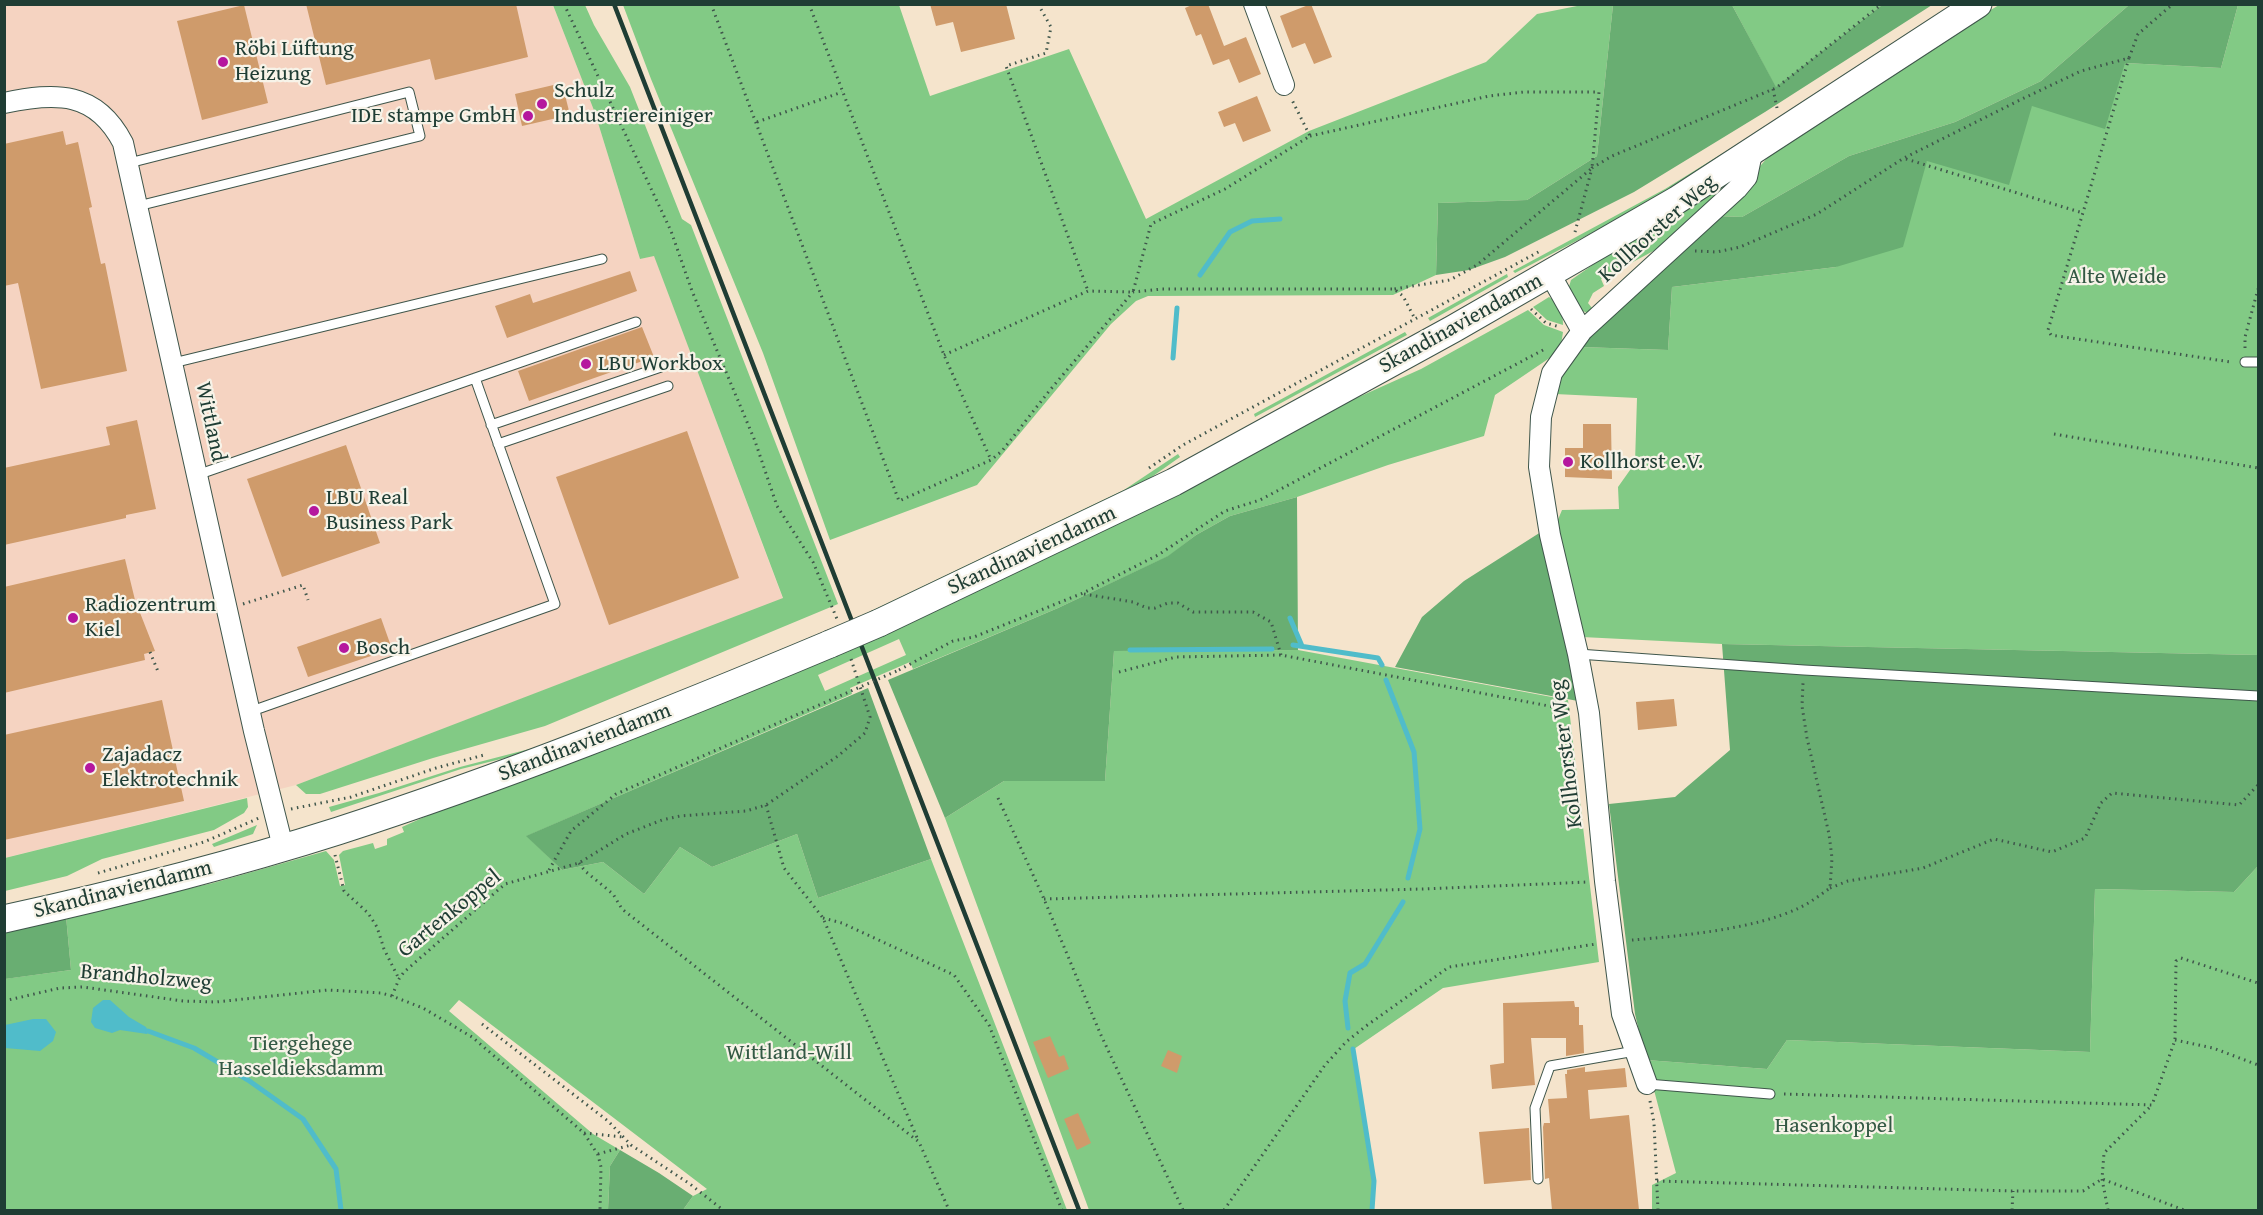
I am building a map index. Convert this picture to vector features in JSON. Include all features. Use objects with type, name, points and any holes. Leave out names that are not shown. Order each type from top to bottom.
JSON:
[{"type":"main road","name":"Skandinaviendamm","points":[[4,919],[147,886],[348,828],[651,719],[840,642],[1174,482],[1333,396],[1515,279],[1550,274],[1677,200],[1978,4]]},
{"type":"street","points":[[1254,4],[1284,85]]},
{"type":"street","name":"Wittland","points":[[4,103],[47,96],[75,99],[104,115],[118,133],[129,163],[249,712],[283,847]]},
{"type":"street","name":"Kollhorster Weg","points":[[1647,1084],[1622,1014],[1605,881],[1589,713],[1541,488],[1539,447],[1541,417],[1552,373],[1564,353],[1582,331],[1737,189],[1747,177],[1752,153]]},
{"type":"street","points":[[1550,274],[1582,331]]},
{"type":"lane","points":[[129,163],[409,92],[420,136],[138,206]]},
{"type":"lane","points":[[172,363],[602,259]]},
{"type":"lane","points":[[197,475],[636,322]]},
{"type":"lane","points":[[2245,362],[2259,362]]},
{"type":"lane","points":[[492,425],[661,367]]},
{"type":"lane","points":[[249,712],[555,604],[475,378]]},
{"type":"lane","points":[[498,444],[668,386]]},
{"type":"lane","points":[[1578,654],[1804,670],[2259,696]]},
{"type":"lane","points":[[1538,1179],[1535,1108],[1550,1066],[1635,1051]]},
{"type":"lane","points":[[1647,1084],[1770,1094]]},
{"type":"path","points":[[564,4],[670,231],[692,291],[755,441],[777,506],[813,562],[840,642],[870,717],[865,733],[838,756],[766,805],[784,868],[824,918],[949,1210]]},
{"type":"path","points":[[711,4],[899,501],[991,460],[1002,451],[1133,292],[1151,224],[1225,189],[1310,136],[1489,96],[1524,92],[1599,92],[1592,168],[1575,232],[1585,226]]},
{"type":"path","points":[[810,4],[944,356],[991,460]]},
{"type":"path","points":[[1038,4],[1051,27],[1046,53],[1006,66],[1088,291]]},
{"type":"path","points":[[944,356],[1088,291],[1394,289],[1450,280],[1478,265],[1592,168],[1612,156],[1773,89],[1882,4]]},
{"type":"path","points":[[2173,4],[2138,34],[2048,330],[2051,335],[2221,362],[2245,362],[2246,337],[2259,289]]},
{"type":"path","points":[[1669,251],[1718,252],[1740,248],[1817,214],[1904,158],[2081,71],[2129,58]]},
{"type":"path","points":[[1284,85],[1310,136]]},
{"type":"path","points":[[1773,89],[1778,113]]},
{"type":"path","points":[[756,122],[842,92]]},
{"type":"path","points":[[1904,158],[2083,213]]},
{"type":"path","points":[[1144,471],[1183,444],[1416,319],[1515,279],[1546,248]]},
{"type":"path","points":[[1515,279],[1532,310],[1546,323],[1582,331]]},
{"type":"path","points":[[1394,289],[1403,296],[1416,319]]},
{"type":"path","points":[[549,870],[571,831],[615,794],[899,670],[953,641],[974,637],[1083,593],[1158,555],[1225,512],[1260,500],[1546,348]]},
{"type":"path","points":[[2054,434],[2259,468]]},
{"type":"path","points":[[226,608],[250,603],[303,585],[308,600]]},
{"type":"path","points":[[1083,593],[1133,602],[1147,608],[1178,603],[1193,612],[1253,612],[1271,622],[1281,655]]},
{"type":"path","points":[[150,652],[159,674]]},
{"type":"path","points":[[1119,672],[1176,657],[1281,655],[1589,713]]},
{"type":"path","points":[[1804,670],[1802,706],[1829,834],[1832,858],[1830,888]]},
{"type":"path","points":[[96,874],[204,842],[253,820],[301,806],[351,797],[436,768],[492,753]]},
{"type":"path","points":[[1224,1210],[1325,1065],[1346,1042],[1449,967],[1612,942],[1674,937],[1764,921],[1799,908],[1830,888],[1848,881],[1923,868],[1994,839],[2052,852],[2085,838],[2101,803],[2112,794],[2239,805],[2259,785]]},
{"type":"path","points":[[998,798],[1044,899],[1100,1033],[1183,1210]]},
{"type":"path","name":"Gartenkoppel","points":[[392,996],[399,979],[413,963],[506,884],[579,863],[626,834],[662,820],[680,816],[746,811],[766,805]]},
{"type":"path","points":[[579,863],[585,871],[614,894],[622,909],[919,1142]]},
{"type":"path","points":[[1044,899],[1422,889],[1605,881]]},
{"type":"path","points":[[344,891],[368,913],[377,927],[384,949],[399,979]]},
{"type":"path","points":[[824,918],[842,923],[954,975],[989,1025],[1062,1210]]},
{"type":"path","points":[[2108,1210],[2102,1179],[2104,1153],[2152,1105],[2175,1040],[2176,961],[2181,958],[2259,983]]},
{"type":"path","name":"Brandholzweg","points":[[4,1001],[60,988],[84,987],[162,998],[216,1002],[328,990],[381,993],[392,996]]},
{"type":"path","points":[[392,996],[423,1008],[472,1037],[584,1133],[598,1155],[601,1167],[600,1210]]},
{"type":"path","points":[[483,1024],[608,1121],[631,1145],[690,1184],[723,1210]]},
{"type":"path","points":[[2175,1040],[2213,1048],[2259,1065]]},
{"type":"path","points":[[1647,1084],[1654,1124],[1658,1210]]},
{"type":"path","points":[[1770,1094],[2152,1105]]},
{"type":"path","points":[[584,1133],[623,1137]]},
{"type":"path","points":[[598,1155],[631,1145]]},
{"type":"path","points":[[1657,1181],[2083,1191],[2102,1179]]},
{"type":"path","points":[[2102,1179],[2184,1210]]},
{"type":"path","points":[[2012,1210],[2013,1191]]},
{"type":"shaded area","points":[[4,5],[553,5],[595,113],[640,259],[654,255],[783,599],[296,785],[5,858]]},
{"type":"green space","points":[[553,5],[585,5],[630,87],[682,219],[691,225],[838,604],[545,726],[320,794],[306,794],[296,785],[783,598],[654,256],[640,259],[595,113]]},
{"type":"green space","points":[[623,5],[899,5],[930,96],[1069,49],[1146,219],[1309,131],[1486,62],[1537,14],[1582,5],[1613,5],[1597,156],[1527,200],[1438,203],[1436,275],[1393,295],[1148,296],[1136,301],[1111,324],[977,485],[830,540],[763,353]]},
{"type":"green space","points":[[1613,5],[1732,5],[1776,87],[1882,5],[1932,5],[1765,112],[1634,192],[1505,257],[1469,270],[1436,275],[1438,203],[1527,200],[1597,156]]},
{"type":"green space","points":[[1732,5],[1882,5],[1776,88]]},
{"type":"green space","points":[[1952,5],[1957,5],[1732,153],[1607,225],[1515,273],[1513,271],[1665,189],[1844,78]]},
{"type":"green space","points":[[1999,5],[2129,5],[2041,81],[1955,122],[1849,156],[1742,217],[1717,216],[1774,150],[1946,37]]},
{"type":"green space","points":[[2129,5],[2238,5],[2221,68],[2125,63],[2105,129],[2032,106],[2009,185],[1927,161],[1903,247],[1836,267],[1672,287],[1668,350],[1581,347],[1610,316],[1717,216],[1742,217],[1849,156],[1955,122],[2041,81]]},
{"type":"green space","name":"Alte Weide","points":[[2238,5],[2258,5],[2258,655],[1722,644],[1582,637],[1557,522],[1562,510],[1619,509],[1618,487],[1635,463],[1637,398],[1555,394],[1557,379],[1581,347],[1668,350],[1672,287],[1836,267],[1927,161],[2032,106],[2125,63],[2221,68]]},
{"type":"green space","points":[[1734,176],[1736,178],[1674,240],[1601,279],[1604,286],[1593,293],[1588,303],[1592,308],[1587,313],[1579,309],[1568,290],[1571,280],[1627,241]]},
{"type":"green space","points":[[1507,274],[1508,277],[1430,321],[1428,318]]},
{"type":"green space","points":[[1549,297],[1560,308],[1563,325],[1547,320],[1533,307]]},
{"type":"green space","points":[[1528,310],[1544,325],[1563,332],[1557,353],[1495,395],[1484,436],[1388,465],[1297,497],[1230,516],[1196,535],[1169,556],[1058,608],[913,669],[910,662],[850,688],[852,694],[527,836],[562,870],[603,862],[644,894],[680,847],[712,867],[797,834],[818,898],[931,859],[1067,1210],[683,1210],[693,1196],[707,1189],[459,1000],[449,1011],[593,1134],[620,1150],[610,1166],[608,1210],[5,1210],[4,979],[71,970],[66,916],[213,883],[326,851],[334,860],[340,886],[345,885],[339,855],[343,851],[373,843],[375,849],[387,845],[387,839],[404,832],[402,827],[1421,369]],"holes":[[[899,639],[906,655],[825,691],[818,675]]]},
{"type":"green space","points":[[1405,332],[1407,335],[1255,417],[1254,414]]},
{"type":"green space","points":[[1178,454],[1180,457],[1139,486],[864,618],[863,615],[1124,490]]},
{"type":"green space","points":[[1297,497],[1298,650],[1114,651],[1105,781],[1004,781],[945,818],[888,680],[1058,608],[1168,556],[1196,535],[1230,516]]},
{"type":"green space","points":[[1544,530],[1578,701],[1395,667],[1422,617],[1464,581]]},
{"type":"green space","points":[[833,628],[834,631],[525,753],[461,769],[331,812],[329,807],[460,767],[537,747]]},
{"type":"green space","points":[[1722,644],[2258,655],[2258,866],[2234,892],[2095,889],[2090,1052],[1787,1040],[1767,1069],[1646,1060],[1635,1014],[1609,804],[1675,797],[1730,750]]},
{"type":"green space","points":[[1298,650],[1568,700],[1599,962],[1443,988],[1354,1049],[1374,1181],[1372,1210],[1089,1210],[945,818],[1004,781],[1105,781],[1114,651]]},
{"type":"green space","points":[[868,688],[931,859],[818,898],[797,834],[712,867],[680,847],[644,894],[603,862],[562,870],[526,836]]},
{"type":"green space","points":[[247,798],[248,807],[244,813],[214,830],[102,859],[67,876],[5,891],[5,858]]},
{"type":"green space","points":[[257,825],[253,834],[214,847],[212,844]]},
{"type":"green space","name":"Hasenkoppel","points":[[2258,866],[2258,1210],[1652,1210],[1652,1185],[1676,1173],[1646,1060],[1767,1069],[1787,1040],[2090,1052],[2095,889],[2234,892]]},
{"type":"green space","points":[[66,916],[71,970],[5,979],[4,928]]},
{"type":"green space","points":[[620,1150],[693,1196],[683,1210],[608,1210],[610,1166]]},
{"type":"water","points":[[103,1000],[110,1000],[129,1017],[146,1027],[147,1034],[120,1030],[112,1033],[95,1028],[91,1022],[93,1008]]},
{"type":"water","points":[[33,1019],[46,1019],[56,1032],[53,1041],[40,1051],[5,1048],[5,1025]]},
{"type":"building","points":[[306,4],[516,4],[528,57],[435,80],[430,59],[326,85]]},
{"type":"building","points":[[930,4],[1006,4],[1015,39],[961,52],[953,22],[936,26]]},
{"type":"building","points":[[1194,4],[1208,4],[1224,46],[1246,37],[1261,74],[1239,83],[1229,59],[1213,65],[1201,34],[1196,36],[1185,8]]},
{"type":"building","points":[[1311,4],[1332,57],[1314,64],[1305,43],[1292,48],[1280,16]]},
{"type":"building","name":"Röbi Lüftung Heizung","points":[[244,5],[268,103],[202,120],[177,21]]},
{"type":"building","name":"Schulz Industriereiniger","points":[[562,83],[570,115],[522,126],[515,94]]},
{"type":"building","points":[[1257,96],[1271,131],[1243,142],[1235,123],[1224,127],[1218,112]]},
{"type":"building","points":[[63,131],[66,145],[78,142],[92,207],[89,208],[101,264],[105,263],[127,371],[41,389],[18,283],[4,286],[4,144]]},
{"type":"building","points":[[630,271],[637,291],[507,338],[495,306],[530,294],[533,303]]},
{"type":"building","name":"LBU Workbox","points":[[642,327],[654,357],[529,401],[518,371]]},
{"type":"building","points":[[137,420],[156,509],[126,515],[126,518],[4,545],[4,468],[110,445],[106,427]]},
{"type":"building","points":[[1583,424],[1611,424],[1612,479],[1565,477],[1565,448],[1583,448]]},
{"type":"building","points":[[687,431],[739,578],[609,625],[556,477]]},
{"type":"building","name":"LBU Real Business Park","points":[[346,445],[380,543],[282,577],[247,479]]},
{"type":"building","name":"Radiozentrum Kiel","points":[[125,559],[135,600],[155,651],[144,654],[145,660],[4,693],[4,587]]},
{"type":"building","name":"Bosch","points":[[381,618],[392,649],[308,677],[297,647]]},
{"type":"building","points":[[1674,699],[1677,726],[1638,730],[1636,702]]},
{"type":"building","name":"Zajadacz Elektrotechnik","points":[[162,700],[184,801],[4,840],[4,735]]},
{"type":"building","points":[[1574,1001],[1575,1007],[1579,1007],[1579,1025],[1583,1025],[1584,1053],[1566,1056],[1566,1038],[1531,1038],[1535,1085],[1492,1089],[1490,1065],[1504,1063],[1503,1003]]},
{"type":"building","points":[[1050,1036],[1059,1057],[1064,1055],[1069,1069],[1048,1078],[1033,1042]]},
{"type":"building","points":[[1168,1050],[1182,1056],[1177,1073],[1161,1066]]},
{"type":"building","points":[[1585,1067],[1585,1072],[1625,1068],[1627,1087],[1588,1090],[1590,1119],[1629,1115],[1639,1210],[1552,1210],[1549,1178],[1545,1179],[1543,1127],[1544,1123],[1550,1123],[1548,1099],[1567,1098],[1565,1074],[1567,1070]]},
{"type":"building","points":[[1078,1113],[1091,1143],[1077,1150],[1064,1119]]},
{"type":"building","points":[[1529,1128],[1531,1180],[1484,1184],[1479,1132]]},
{"type":"waterway","points":[[1200,275],[1230,232],[1252,221],[1280,219]]},
{"type":"waterway","points":[[1173,358],[1177,308]]},
{"type":"waterway","points":[[1290,618],[1302,646]]},
{"type":"waterway","points":[[1293,645],[1378,658],[1382,665]]},
{"type":"waterway","points":[[1130,650],[1272,649]]},
{"type":"waterway","points":[[1386,680],[1414,752],[1420,829],[1408,878]]},
{"type":"waterway","points":[[1348,1028],[1345,1001],[1350,973],[1365,964],[1403,902]]},
{"type":"waterway","points":[[148,1031],[194,1048],[248,1080],[303,1119],[336,1169],[341,1210]]},
{"type":"waterway","points":[[1353,1049],[1374,1181],[1372,1210]]},
{"type":"railway","points":[[614,4],[1079,1210]]},
{"type":"place","name":"Röbi Lüftung Heizung","points":[[223,62]]},
{"type":"place","name":"Schulz Industriereiniger","points":[[542,104]]},
{"type":"place","name":"IDE stampe GmbH","points":[[528,116]]},
{"type":"place","name":"LBU Workbox","points":[[586,364]]},
{"type":"place","name":"Kollhorst e.V.","points":[[1568,462]]},
{"type":"place","name":"LBU Real Business Park","points":[[314,511]]},
{"type":"place","name":"Radiozentrum Kiel","points":[[73,618]]},
{"type":"place","name":"Bosch","points":[[344,648]]},
{"type":"place","name":"Zajadacz Elektrotechnik","points":[[90,768]]},
{"type":"park label","name":"Wittland-Will","points":[[789,1053]]},
{"type":"park label","name":"Tiergehege Hasseldieksdamm","points":[[301,1056]]}]
